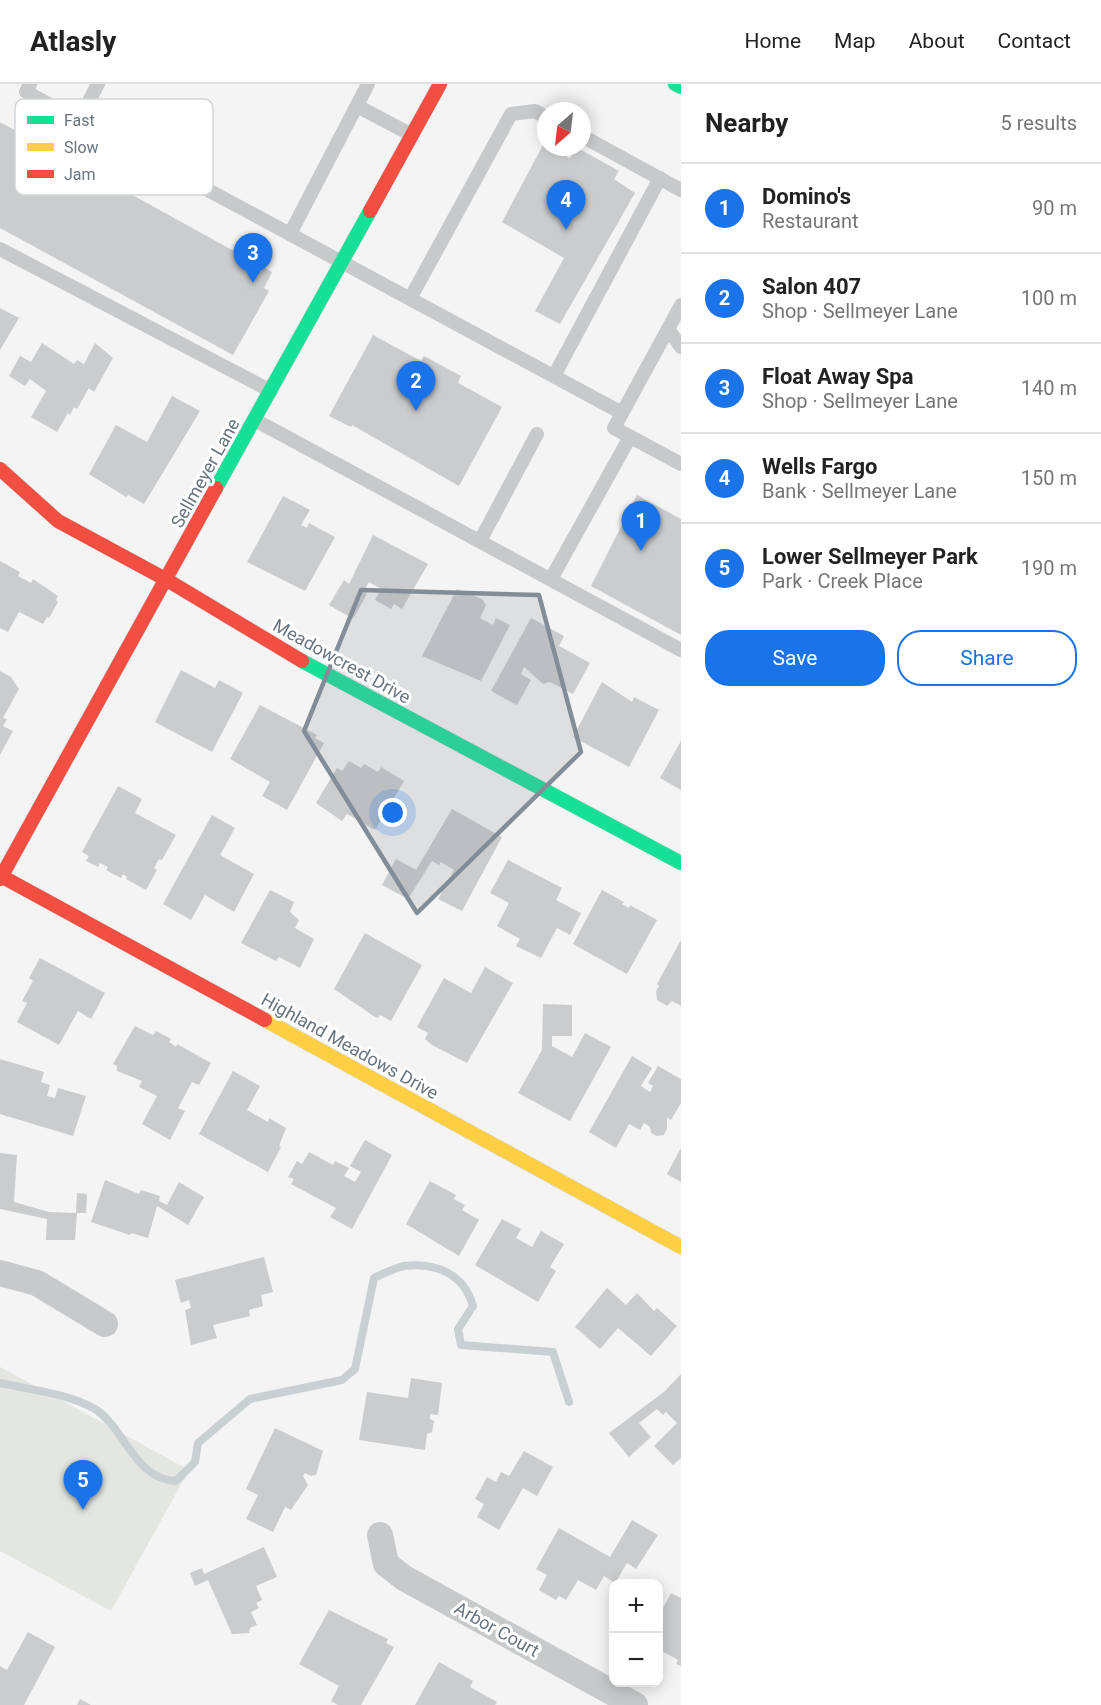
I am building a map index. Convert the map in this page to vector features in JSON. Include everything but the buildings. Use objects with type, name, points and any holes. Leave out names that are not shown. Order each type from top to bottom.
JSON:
[{"type":"street","name":"Sellmeyer Lane","points":[[1,877],[440,84]]},
{"type":"street","points":[[675,84],[681,87]]},
{"type":"street","name":"Meadowcrest Drive","points":[[0,469],[58,522],[167,580],[288,654],[681,863]]},
{"type":"street","name":"Highland Meadows Drive","points":[[1,877],[681,1247]]},
{"type":"street","points":[[0,1274],[37,1283],[105,1324]]},
{"type":"street","name":"Arbor Court","points":[[380,1535],[386,1564],[404,1578],[635,1705]]},
{"type":"lane","points":[[30,84],[26,92],[39,99]]},
{"type":"lane","points":[[90,99],[98,84]]},
{"type":"lane","points":[[290,234],[369,84]]},
{"type":"lane","points":[[357,106],[412,135]]},
{"type":"lane","points":[[411,297],[511,114],[537,112]]},
{"type":"lane","points":[[591,141],[681,190]]},
{"type":"lane","points":[[554,376],[660,178]]},
{"type":"lane","points":[[213,192],[411,297],[622,413]]},
{"type":"lane","points":[[0,249],[271,391]]},
{"type":"lane","points":[[681,305],[614,428],[681,464]]},
{"type":"lane","points":[[668,329],[681,347]]},
{"type":"lane","points":[[255,420],[681,650]]},
{"type":"lane","points":[[480,541],[537,434]]},
{"type":"lane","points":[[551,579],[630,437]]},
{"type":"highlighted area","points":[[361,590],[539,595],[581,752],[417,913],[304,731]]},
{"type":"shaded area","points":[[0,1367],[189,1470],[111,1611],[0,1551]]},
{"type":"waterway","points":[[0,1383],[73,1399],[95,1409],[105,1417],[150,1472],[176,1481],[195,1462],[198,1443],[250,1399],[342,1380],[355,1369],[374,1278],[400,1267],[416,1265],[438,1268],[447,1272],[456,1278],[469,1295],[473,1306],[458,1329],[461,1345],[553,1352],[569,1402]]},
{"type":"traffic: fast","points":[[675,84],[681,87]]},
{"type":"traffic: fast","points":[[216,488],[370,211]]},
{"type":"traffic: fast","points":[[302,661],[681,863]]},
{"type":"traffic: slow","points":[[265,1020],[681,1247]]},
{"type":"traffic: jam","points":[[370,211],[440,84]]},
{"type":"traffic: jam","points":[[0,469],[58,521],[167,580],[302,661]]},
{"type":"traffic: jam","points":[[0,879],[216,488]]},
{"type":"traffic: jam","points":[[1,876],[265,1020]]},
{"type":"place","name":"Wells Fargo","points":[[566,230]]},
{"type":"place","name":"Float Away Spa","points":[[253,283]]},
{"type":"place","name":"Salon 407","points":[[416,411]]},
{"type":"place","name":"Domino's","points":[[641,551]]},
{"type":"place","name":"Lower Sellmeyer Park","points":[[83,1510]]}]
